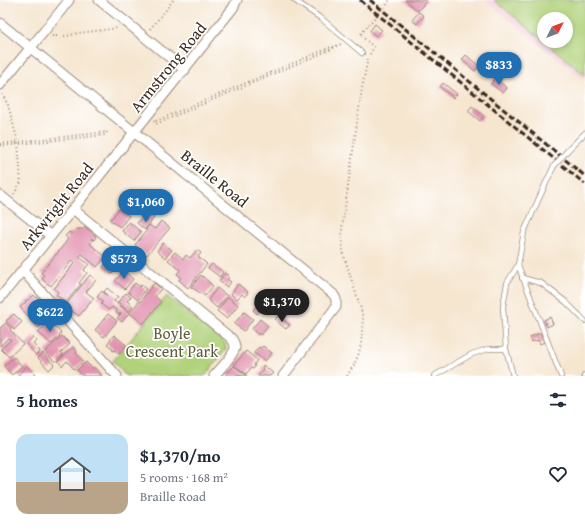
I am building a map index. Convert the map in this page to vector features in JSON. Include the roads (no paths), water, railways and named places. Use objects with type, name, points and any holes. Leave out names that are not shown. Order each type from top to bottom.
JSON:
[{"type":"street","points":[[0,84],[69,0]]},
{"type":"street","points":[[99,0],[185,70]]},
{"type":"street","name":"Armstrong Road","points":[[134,132],[185,70],[233,8],[237,0]]},
{"type":"street","name":"Braille Road","points":[[0,23],[333,294],[336,299],[336,307],[283,376]]},
{"type":"street","name":"Arkwright Road","points":[[0,298],[134,132]]},
{"type":"street","points":[[0,195],[51,236]]},
{"type":"street","points":[[73,209],[232,339],[235,343],[235,348],[214,376]]},
{"type":"street","points":[[23,271],[117,376]]},
{"type":"lane","points":[[294,0],[322,19],[362,53]]},
{"type":"lane","points":[[513,376],[506,349],[503,307],[507,283],[518,265],[524,232],[544,185],[554,166],[585,133]]},
{"type":"lane","points":[[518,265],[561,376]]},
{"type":"lane","points":[[522,278],[541,283],[566,302],[585,321]]},
{"type":"lane","points":[[434,376],[472,354],[488,349],[506,349]]},
{"type":"railway","points":[[360,0],[585,184]]},
{"type":"railway","points":[[370,0],[585,176]]},
{"type":"park label","name":"Boyle Crescent Park","points":[[172,342]]}]
